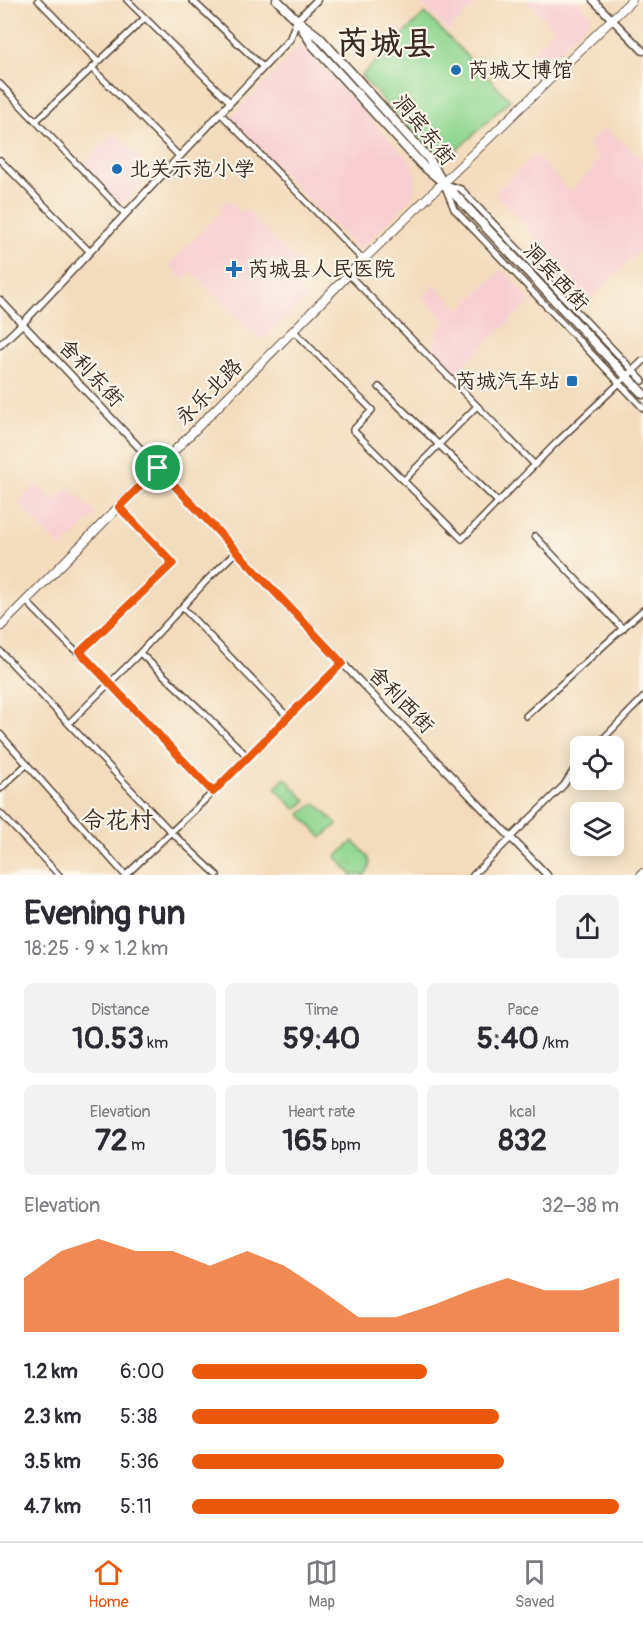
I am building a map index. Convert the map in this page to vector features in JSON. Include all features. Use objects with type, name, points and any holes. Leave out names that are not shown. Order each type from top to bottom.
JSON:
[{"type":"main road","name":"洞宾东街","points":[[277,0],[319,37],[429,159],[444,183]]},
{"type":"main road","name":"永乐北路","points":[[0,627],[363,260],[632,0]]},
{"type":"main road","name":"洞宾西街","points":[[444,183],[643,394]]},
{"type":"street","points":[[38,0],[98,62]]},
{"type":"street","points":[[127,0],[230,102]]},
{"type":"street","points":[[192,0],[263,67]]},
{"type":"street","points":[[0,345],[290,39],[297,20],[318,0]]},
{"type":"street","points":[[593,0],[643,51]]},
{"type":"street","points":[[36,121],[145,18]]},
{"type":"street","points":[[92,68],[179,156]]},
{"type":"street","points":[[0,84],[125,214]]},
{"type":"street","points":[[220,113],[363,260]]},
{"type":"street","points":[[0,160],[90,252]]},
{"type":"street","points":[[349,275],[535,465]]},
{"type":"street","name":"舍利东街","points":[[0,300],[158,468]]},
{"type":"street","points":[[294,331],[372,410],[352,430],[462,539],[498,501],[643,361]]},
{"type":"street","points":[[627,377],[643,381]]},
{"type":"street","points":[[627,377],[643,408]]},
{"type":"street","points":[[380,387],[498,501]]},
{"type":"street","points":[[404,480],[477,406]]},
{"type":"street","name":"舍利西街","points":[[158,468],[547,875]]},
{"type":"street","points":[[80,652],[173,563],[119,507]]},
{"type":"street","points":[[535,536],[622,629]]},
{"type":"street","points":[[69,723],[140,653],[237,551]]},
{"type":"street","points":[[26,601],[72,648],[80,652],[213,792]]},
{"type":"street","points":[[182,607],[288,717]]},
{"type":"street","points":[[526,716],[643,610]]},
{"type":"street","points":[[0,651],[171,832],[218,875]]},
{"type":"street","points":[[140,653],[248,757]]},
{"type":"street","points":[[0,734],[125,875],[133,873],[171,832],[342,663]]},
{"type":"street","points":[[606,736],[643,698]]},
{"type":"street","points":[[0,789],[27,764]]},
{"type":"street","points":[[473,875],[564,785],[570,776]]},
{"type":"street","points":[[0,813],[59,875]]},
{"type":"shaded area","points":[[418,0],[481,0],[448,31]]},
{"type":"shaded area","points":[[526,0],[577,0],[593,17],[540,70],[528,58],[554,29]]},
{"type":"shaded area","points":[[302,45],[412,164],[415,172],[415,189],[411,199],[359,251],[229,119]]},
{"type":"shaded area","points":[[605,127],[643,160],[643,248],[589,300],[570,280],[573,277],[495,193],[535,155],[570,191],[600,159],[587,145]]},
{"type":"shaded area","name":"北关示范小学","points":[[115,132],[153,172],[120,207],[81,166]]},
{"type":"shaded area","name":"芮城县人民医院","points":[[228,200],[240,212],[245,208],[299,264],[287,276],[309,298],[264,340],[255,332],[253,333],[192,272],[184,280],[169,265],[221,212],[219,209]]},
{"type":"shaded area","points":[[502,270],[531,301],[454,374],[430,348],[439,339],[434,334],[447,322],[423,296],[435,285],[459,310]]},
{"type":"shaded area","points":[[37,484],[54,501],[69,487],[96,514],[61,548],[18,503]]},
{"type":"green space","points":[[425,13],[510,100],[452,154],[439,155],[430,151],[361,76]]},
{"type":"green space","points":[[285,778],[306,801],[298,808],[295,809],[275,788]]},
{"type":"green space","points":[[316,803],[337,824],[322,838],[300,814]]},
{"type":"green space","points":[[353,841],[368,856],[370,865],[365,875],[352,875],[336,857]]},
{"type":"place","name":"芮城文博馆","points":[[456,70]]},
{"type":"place","name":"北关示范小学","points":[[117,169]]},
{"type":"place","name":"芮城县人民医院","points":[[234,269]]},
{"type":"place","name":"芮城汽车站","points":[[572,381]]},
{"type":"district","name":"芮城县","points":[[386,43]]},
{"type":"district","name":"令花村","points":[[117,820]]},
{"type":"route","points":[[158,468],[342,663],[213,792],[80,652],[173,563],[119,507],[158,468]]}]
